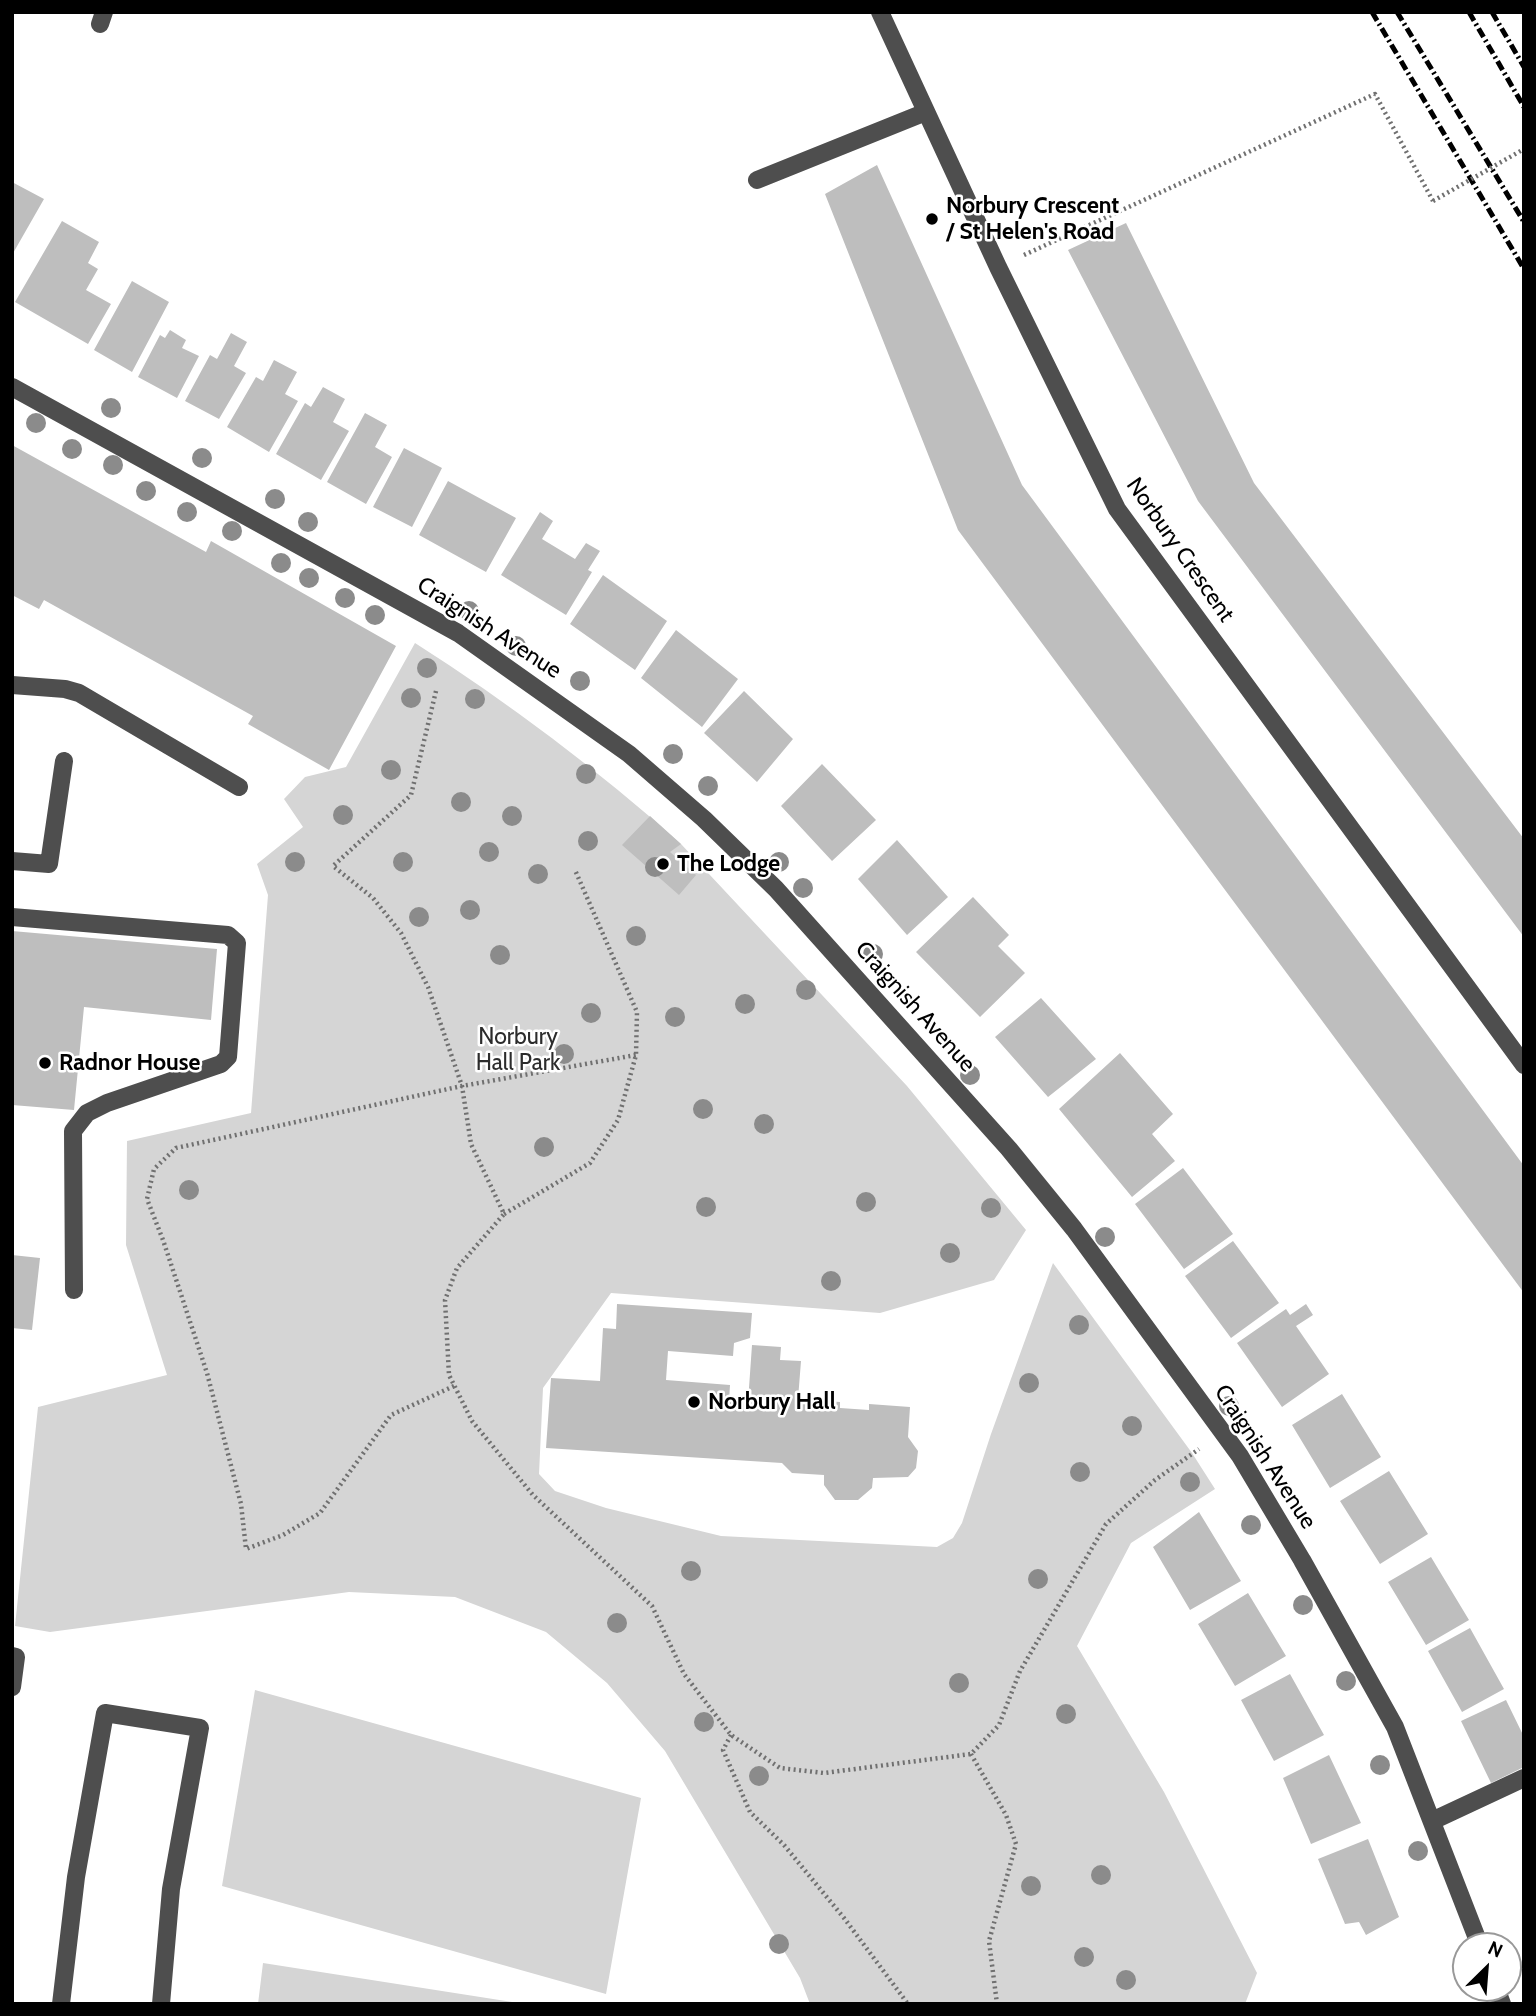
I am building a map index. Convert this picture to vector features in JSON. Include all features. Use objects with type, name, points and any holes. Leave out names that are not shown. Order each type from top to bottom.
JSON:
[{"type":"street","name":"Norbury Crescent","points":[[880,12],[998,267],[1117,509],[1524,1065]]},
{"type":"street","points":[[757,180],[926,112]]},
{"type":"street","name":"Craignish Avenue","points":[[12,387],[458,633],[629,754],[704,819],[776,889],[1009,1149],[1074,1229],[1240,1456],[1302,1560],[1395,1727],[1475,1932]]},
{"type":"street","points":[[12,685],[65,689],[79,693],[239,787]]},
{"type":"street","points":[[12,860],[49,864],[64,761]]},
{"type":"street","points":[[12,917],[228,935],[237,943],[228,1057],[221,1064],[107,1102],[87,1113],[73,1131],[74,1290]]},
{"type":"street","points":[[12,1656],[16,1657],[12,1687]]},
{"type":"street","points":[[61,2004],[76,1877],[105,1713],[200,1728],[171,1889],[160,2004]]},
{"type":"street","points":[[1432,1821],[1524,1778]]},
{"type":"path","points":[[998,267],[1376,94],[1433,201],[1524,149]]},
{"type":"path","points":[[436,691],[411,795],[333,866],[373,898],[401,933],[428,987],[462,1086],[471,1144],[504,1214]]},
{"type":"path","points":[[575,870],[637,1012],[636,1055],[618,1119],[590,1163],[504,1214],[457,1268],[446,1300],[449,1375],[472,1421],[533,1495],[652,1606],[684,1674],[731,1735],[780,1768],[824,1773],[971,1754],[999,1724],[1020,1671],[1106,1524],[1155,1480],[1199,1449]]},
{"type":"path","points":[[454,1386],[391,1415],[320,1513],[283,1535],[246,1549],[241,1504],[207,1373],[147,1199],[154,1169],[176,1148],[462,1086],[636,1055]]},
{"type":"path","points":[[731,1735],[723,1751],[750,1812],[784,1845],[844,1918],[908,2004]]},
{"type":"path","points":[[971,1754],[1006,1815],[1016,1844],[989,1941],[996,2004]]},
{"type":"green space","name":"Norbury Hall Park","points":[[415,643],[552,738],[681,844],[907,1086],[1026,1230],[994,1280],[880,1313],[611,1293],[543,1388],[539,1474],[555,1491],[606,1508],[721,1536],[937,1547],[953,1538],[962,1523],[1053,1263],[1192,1453],[1215,1489],[1131,1543],[1077,1646],[1164,1792],[1257,1973],[1245,2004],[810,2004],[800,1978],[665,1751],[607,1683],[546,1632],[455,1597],[349,1592],[50,1632],[15,1626],[38,1407],[167,1375],[126,1245],[127,1141],[251,1113],[268,895],[257,864],[303,827],[284,799],[305,777],[346,767]]},
{"type":"green space","points":[[255,1690],[641,1798],[606,1994],[222,1886]]},
{"type":"green space","points":[[263,1963],[525,2004],[258,2004]]},
{"type":"building","points":[[877,165],[1022,485],[1524,1166],[1524,1293],[958,530],[825,194]]},
{"type":"building","points":[[12,182],[44,199],[12,255]]},
{"type":"building","points":[[62,221],[99,242],[88,263],[98,269],[86,290],[111,304],[88,344],[15,302]]},
{"type":"building","points":[[1126,223],[1254,483],[1524,839],[1524,937],[1198,501],[1068,250]]},
{"type":"building","points":[[132,281],[169,302],[132,372],[94,350]]},
{"type":"building","points":[[170,330],[186,340],[182,348],[199,356],[177,398],[138,377],[160,335],[165,338]]},
{"type":"building","points":[[231,333],[247,342],[234,366],[246,373],[219,419],[185,401],[210,355],[217,359]]},
{"type":"building","points":[[274,360],[297,372],[285,394],[298,401],[269,452],[227,427],[256,377],[263,381]]},
{"type":"building","points":[[323,387],[345,399],[333,422],[349,431],[321,480],[276,454],[305,403],[311,407]]},
{"type":"building","points":[[365,413],[387,425],[375,447],[392,457],[366,504],[327,482]]},
{"type":"building","points":[[12,445],[206,552],[211,541],[396,646],[329,770],[248,724],[253,716],[44,600],[39,609],[12,595]]},
{"type":"building","points":[[404,448],[442,468],[412,527],[373,507]]},
{"type":"building","points":[[448,481],[516,518],[486,572],[419,535]]},
{"type":"building","points":[[540,512],[553,521],[542,539],[575,559],[586,543],[600,551],[588,570],[592,572],[566,615],[501,575]]},
{"type":"building","points":[[603,575],[667,621],[635,670],[570,624]]},
{"type":"building","points":[[676,630],[738,679],[702,727],[641,678]]},
{"type":"building","points":[[744,691],[793,739],[757,782],[704,733]]},
{"type":"building","points":[[822,764],[876,820],[832,861],[781,806]]},
{"type":"building","name":"The Lodge","points":[[650,816],[681,844],[670,852],[696,875],[679,895],[622,845]]},
{"type":"building","points":[[897,840],[948,897],[907,935],[858,879]]},
{"type":"building","points":[[973,897],[1009,935],[998,946],[1025,973],[980,1017],[916,952]]},
{"type":"building","name":"Radnor House","points":[[12,931],[217,949],[211,1020],[84,1007],[74,1110],[12,1105]]},
{"type":"building","points":[[1041,998],[1096,1059],[1048,1097],[995,1037]]},
{"type":"building","points":[[1120,1053],[1173,1114],[1152,1134],[1175,1161],[1132,1197],[1059,1109]]},
{"type":"building","points":[[1183,1168],[1233,1234],[1184,1269],[1135,1204]]},
{"type":"building","points":[[1233,1241],[1279,1303],[1231,1338],[1185,1276]]},
{"type":"building","points":[[12,1255],[40,1258],[32,1330],[12,1328]]},
{"type":"building","name":"Norbury Hall","points":[[617,1304],[752,1313],[750,1338],[734,1343],[733,1356],[668,1351],[666,1380],[730,1385],[729,1401],[748,1402],[752,1345],[781,1347],[780,1360],[801,1361],[798,1399],[840,1402],[840,1408],[869,1410],[869,1404],[910,1407],[908,1437],[918,1451],[916,1468],[908,1477],[873,1478],[872,1488],[858,1500],[835,1500],[824,1485],[824,1475],[792,1473],[782,1463],[546,1448],[551,1378],[600,1381],[603,1328],[616,1329]]},
{"type":"building","points":[[1306,1304],[1313,1315],[1296,1326],[1329,1374],[1282,1407],[1237,1343],[1286,1309],[1290,1315]]},
{"type":"building","points":[[1342,1394],[1381,1457],[1330,1488],[1292,1425]]},
{"type":"building","points":[[1389,1471],[1428,1534],[1380,1564],[1340,1501]]},
{"type":"building","points":[[1199,1512],[1241,1581],[1190,1610],[1153,1547]]},
{"type":"building","points":[[1431,1557],[1469,1620],[1426,1645],[1388,1582]]},
{"type":"building","points":[[1248,1593],[1286,1656],[1235,1686],[1198,1624]]},
{"type":"building","points":[[1470,1628],[1504,1689],[1462,1712],[1428,1651]]},
{"type":"building","points":[[1290,1674],[1324,1735],[1274,1761],[1241,1700]]},
{"type":"building","points":[[1506,1700],[1524,1737],[1524,1767],[1491,1783],[1461,1721]]},
{"type":"building","points":[[1329,1755],[1361,1823],[1311,1844],[1283,1778]]},
{"type":"building","points":[[1368,1839],[1399,1917],[1366,1935],[1359,1922],[1345,1924],[1318,1859]]},
{"type":"railway","points":[[1372,12],[1524,269]]},
{"type":"railway","points":[[1397,12],[1524,222]]},
{"type":"railway","points":[[1469,12],[1524,107]]},
{"type":"railway","points":[[1492,12],[1524,67]]},
{"type":"place","name":"Norbury Crescent / St Helen's Road","points":[[932,219]]},
{"type":"place","name":"The Lodge","points":[[663,864]]},
{"type":"place","name":"Radnor House","points":[[45,1063]]},
{"type":"place","name":"Norbury Hall","points":[[694,1402]]}]
